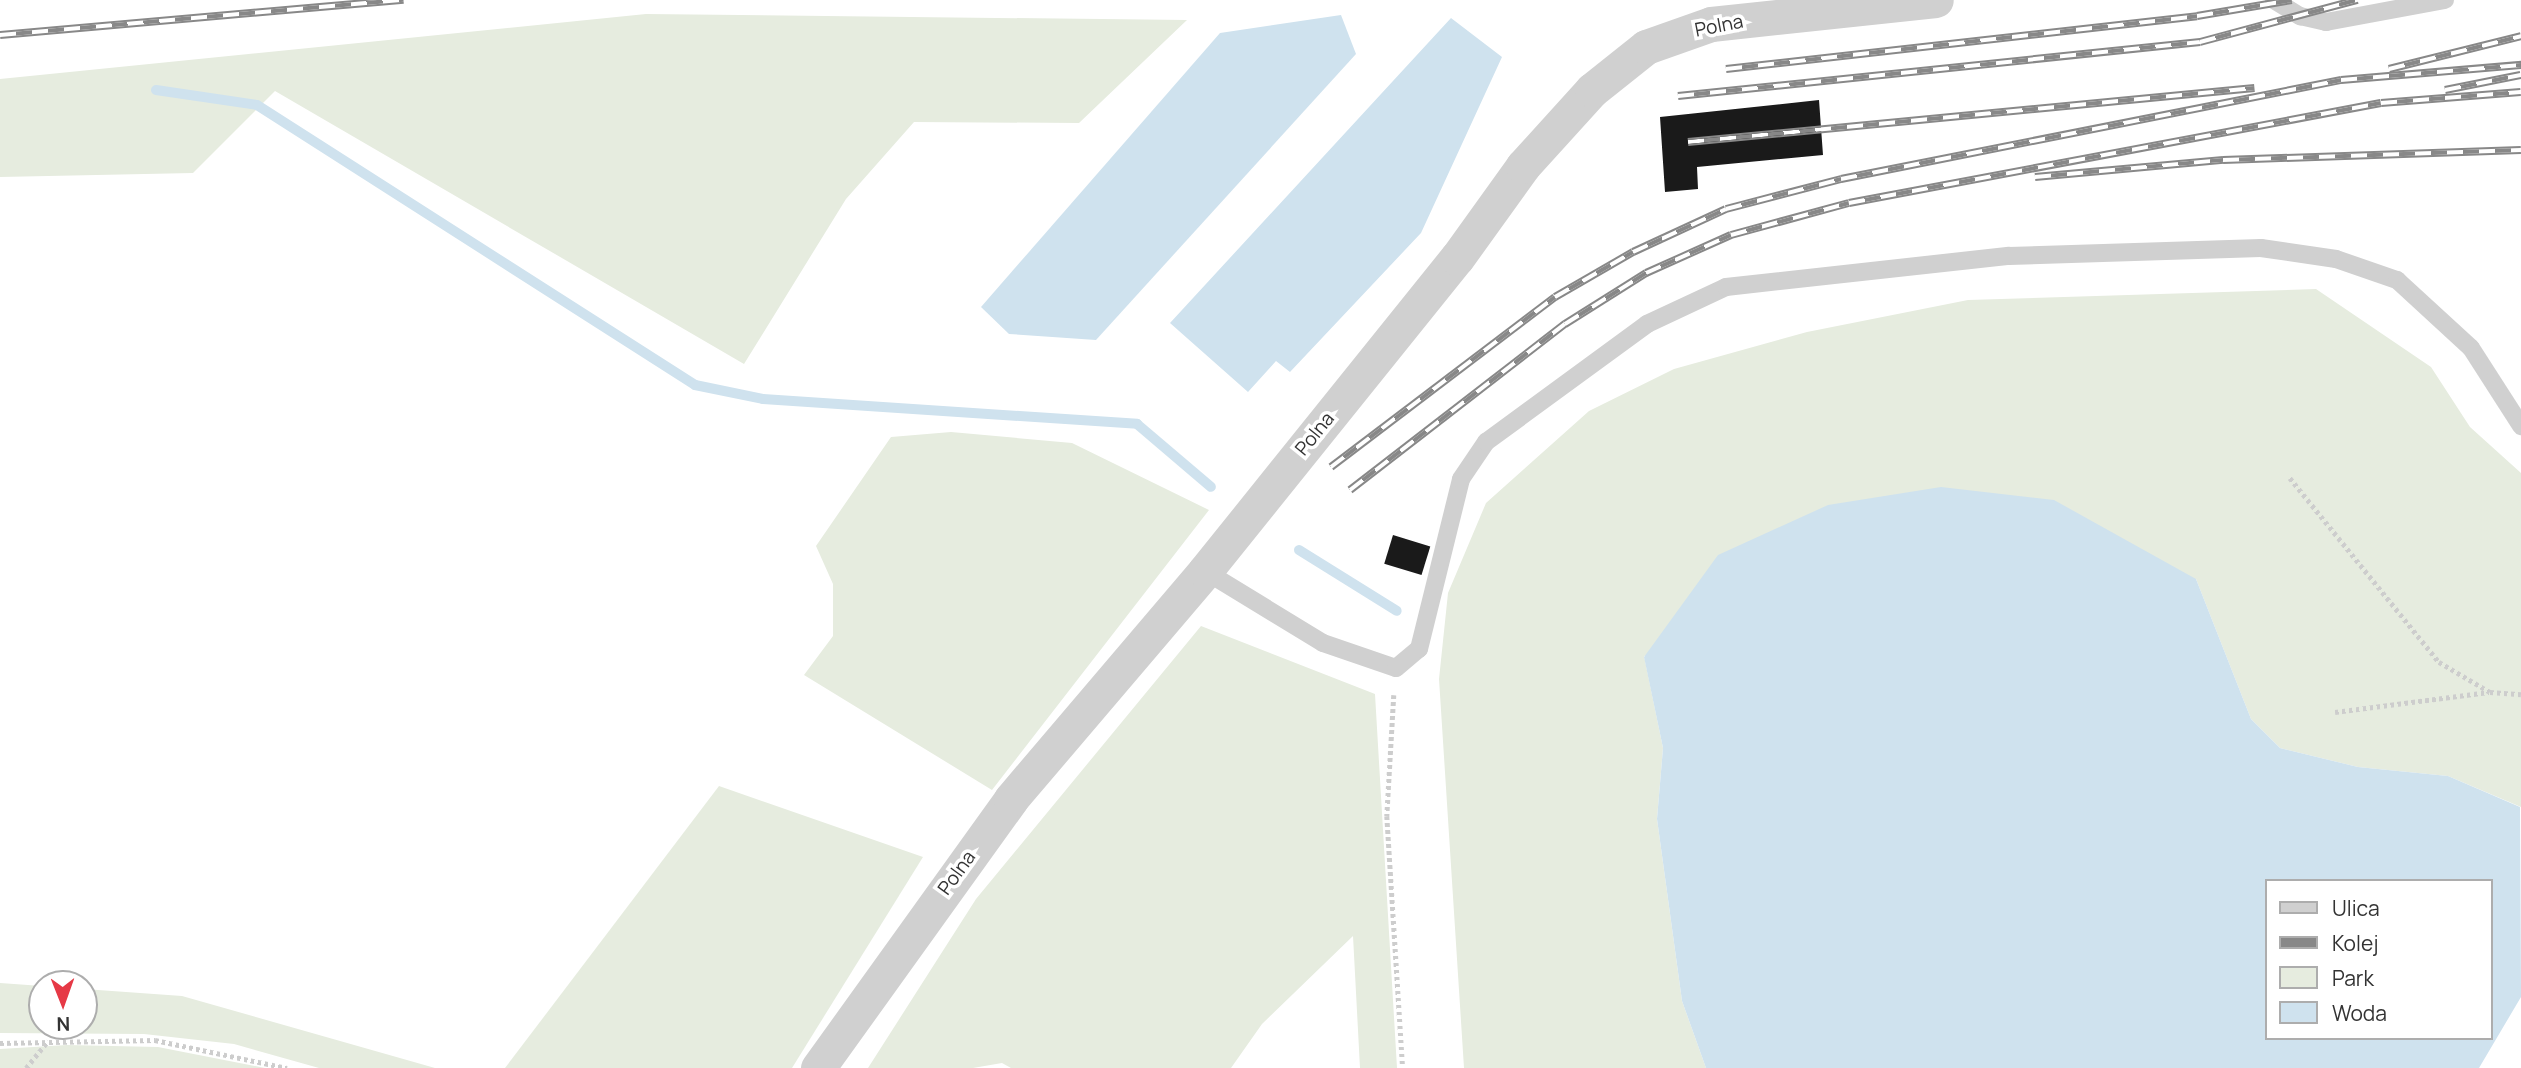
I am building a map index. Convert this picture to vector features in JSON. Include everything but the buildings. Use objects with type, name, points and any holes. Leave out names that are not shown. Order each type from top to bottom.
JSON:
[{"type":"street","name":"Polna","points":[[818,1068],[1011,799],[1205,571],[1457,258],[1523,166],[1592,90],[1646,47],[1711,24],[1936,0]]},
{"type":"lane","points":[[2274,0],[2300,16],[2326,22],[2445,0]]},
{"type":"lane","points":[[1205,571],[1323,643],[1396,668],[1419,649],[1461,479],[1486,442],[1647,324],[1726,287],[2009,256],[2261,248],[2336,259],[2397,280],[2471,348],[2521,426]]},
{"type":"path","points":[[2290,478],[2440,662],[2490,692]]},
{"type":"path","points":[[1396,668],[1387,816],[1403,1068]]},
{"type":"path","points":[[2335,712],[2490,692],[2521,694]]},
{"type":"path","points":[[0,1043],[155,1040],[287,1068]]},
{"type":"path","points":[[26,1068],[49,1041]]},
{"type":"green space","points":[[646,14],[1187,20],[1079,123],[914,122],[846,199],[744,364],[275,91],[193,173],[0,177],[0,79]]},
{"type":"green space","points":[[2316,289],[2431,367],[2470,427],[2521,473],[2521,807],[2448,776],[2358,767],[2280,748],[2251,719],[2196,579],[1644,656],[1663,748],[1657,819],[1682,1001],[1706,1068],[1464,1068],[1439,679],[1448,593],[1486,503],[1589,411],[1674,369],[1807,332],[1968,300]]},
{"type":"green space","points":[[951,432],[1072,443],[1209,510],[992,790],[804,675],[833,636],[833,584],[816,546],[891,437]]},
{"type":"green space","points":[[1201,626],[1375,694],[1397,1068],[1360,1068],[1353,936],[1262,1024],[1231,1068],[1011,1068],[1002,1063],[973,1068],[868,1068],[976,899]]},
{"type":"green space","points":[[719,786],[923,857],[792,1068],[505,1068]]},
{"type":"green space","points":[[0,983],[28,985],[28,1033],[0,1033]]},
{"type":"green space","points":[[98,990],[182,996],[435,1068],[319,1068],[234,1044],[144,1034],[98,1034]]},
{"type":"green space","points":[[67,1045],[158,1047],[265,1068],[0,1068],[0,1049]]},
{"type":"water","points":[[1341,15],[1356,54],[1096,340],[1009,334],[981,307],[1220,33]]},
{"type":"water","points":[[1451,18],[1502,57],[1421,233],[1290,372],[1276,361],[1248,392],[1170,323]]},
{"type":"water","points":[[1941,487],[2054,500],[2196,579],[2251,719],[2280,748],[2358,767],[2448,776],[2520,807],[2521,997],[2479,1068],[1706,1068],[1682,1001],[1657,819],[1663,748],[1644,657],[1718,555],[1828,505]]},
{"type":"waterway","points":[[156,90],[257,105],[695,385],[763,399],[1137,424],[1211,487]]},
{"type":"waterway","points":[[1299,550],[1397,611]]},
{"type":"railway","points":[[0,35],[403,0]]},
{"type":"railway","points":[[1726,69],[2197,16],[2292,0]]},
{"type":"railway","points":[[1678,96],[2200,42],[2357,0]]},
{"type":"railway","points":[[2389,69],[2521,36]]},
{"type":"railway","points":[[1331,467],[1555,297],[1633,252],[1726,209],[1841,179],[2341,80],[2521,65]]},
{"type":"railway","points":[[2445,90],[2521,75]]},
{"type":"railway","points":[[1688,142],[2254,88]]},
{"type":"railway","points":[[1350,490],[1565,324],[1646,273],[1731,235],[1849,203],[2381,103],[2521,92]]},
{"type":"railway","points":[[2035,177],[2223,160],[2521,150]]}]
